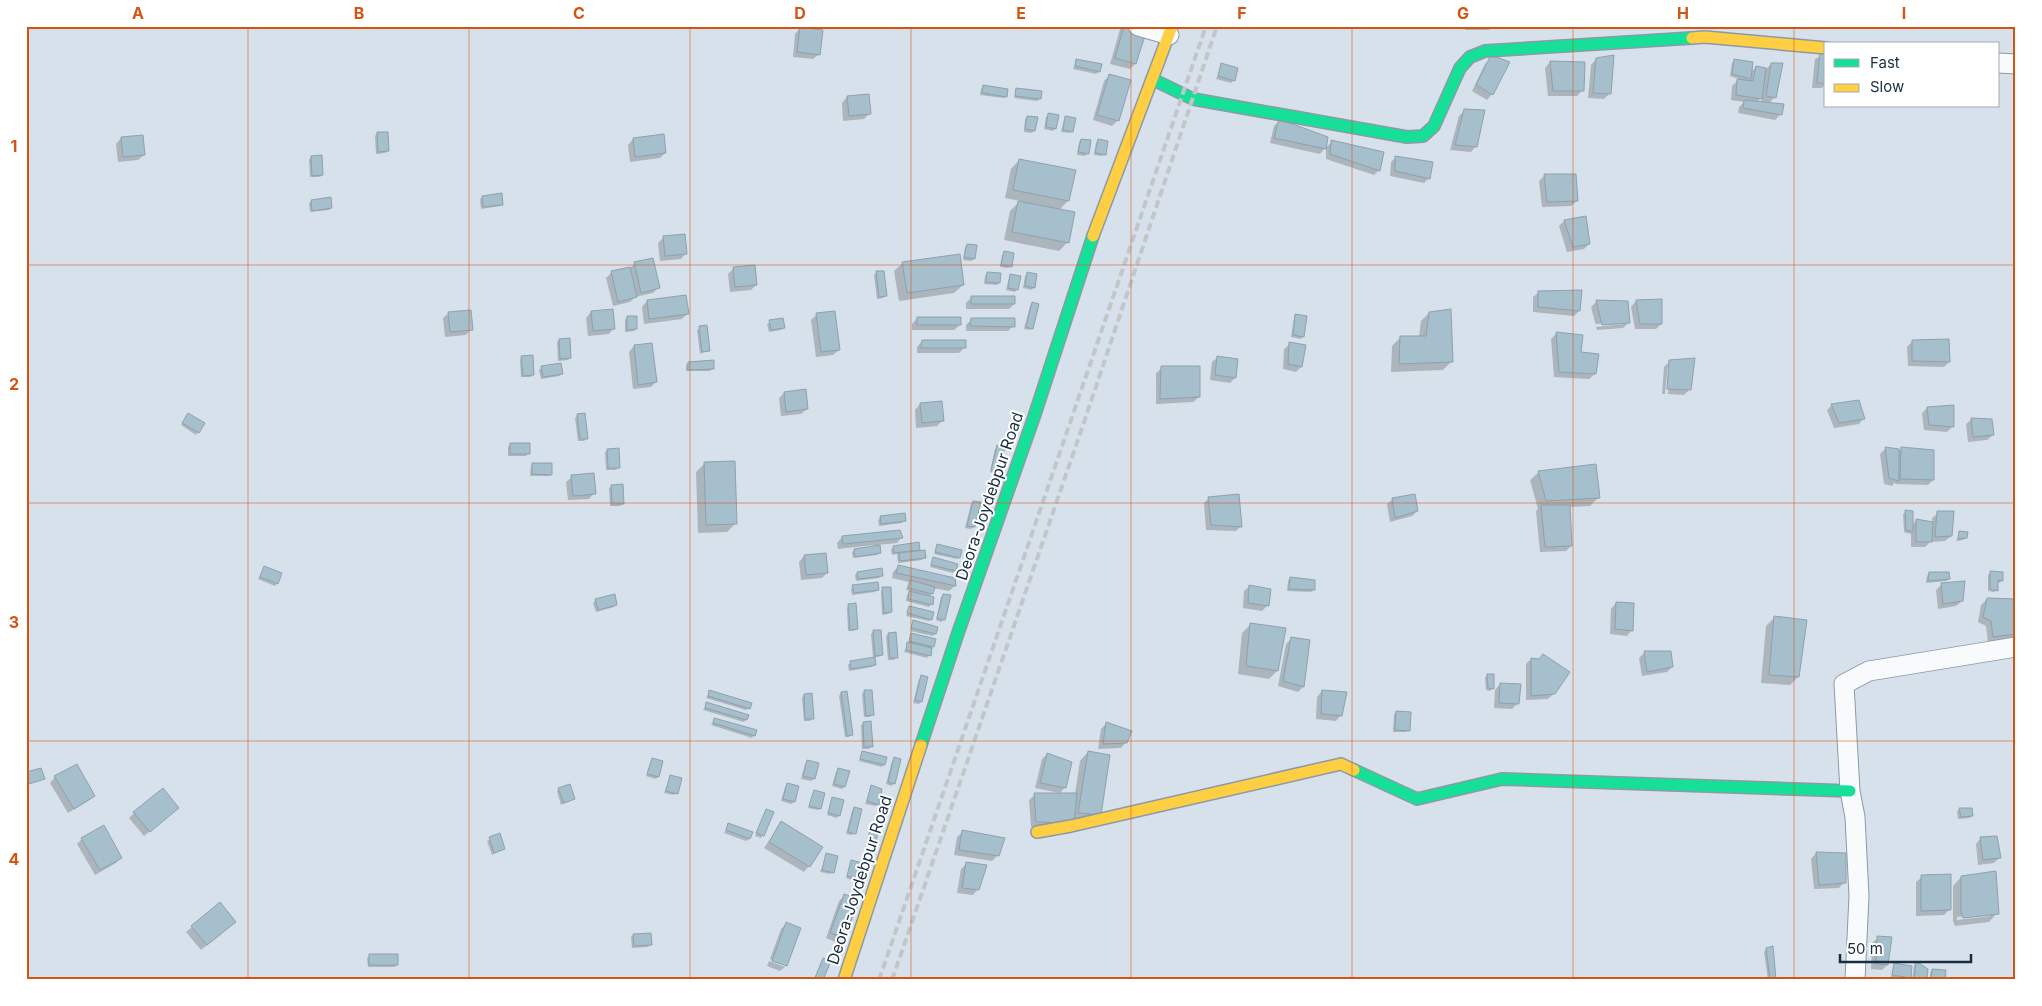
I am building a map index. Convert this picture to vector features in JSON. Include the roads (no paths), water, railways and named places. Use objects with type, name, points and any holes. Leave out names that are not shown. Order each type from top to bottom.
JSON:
[{"type":"street","points":[[1138,26],[1171,31]]},
{"type":"street","name":"Deora-Joydebpur Road","points":[[844,980],[958,633],[1034,416],[1085,258],[1171,31]]},
{"type":"street","points":[[1152,79],[1192,99],[1407,137],[1423,136],[1434,126],[1460,68],[1470,57],[1485,51],[1705,37],[1824,48]]},
{"type":"street","points":[[2000,63],[2016,64]]},
{"type":"street","points":[[1855,980],[1860,896],[1855,817],[1850,791],[1844,684],[1868,671],[2016,646]]},
{"type":"street","points":[[1037,832],[1071,826],[1340,764],[1417,799],[1502,779],[1850,791]]},
{"type":"railway","points":[[879,980],[1206,26]]},
{"type":"railway","points":[[892,980],[1081,431],[1217,26]]}]
